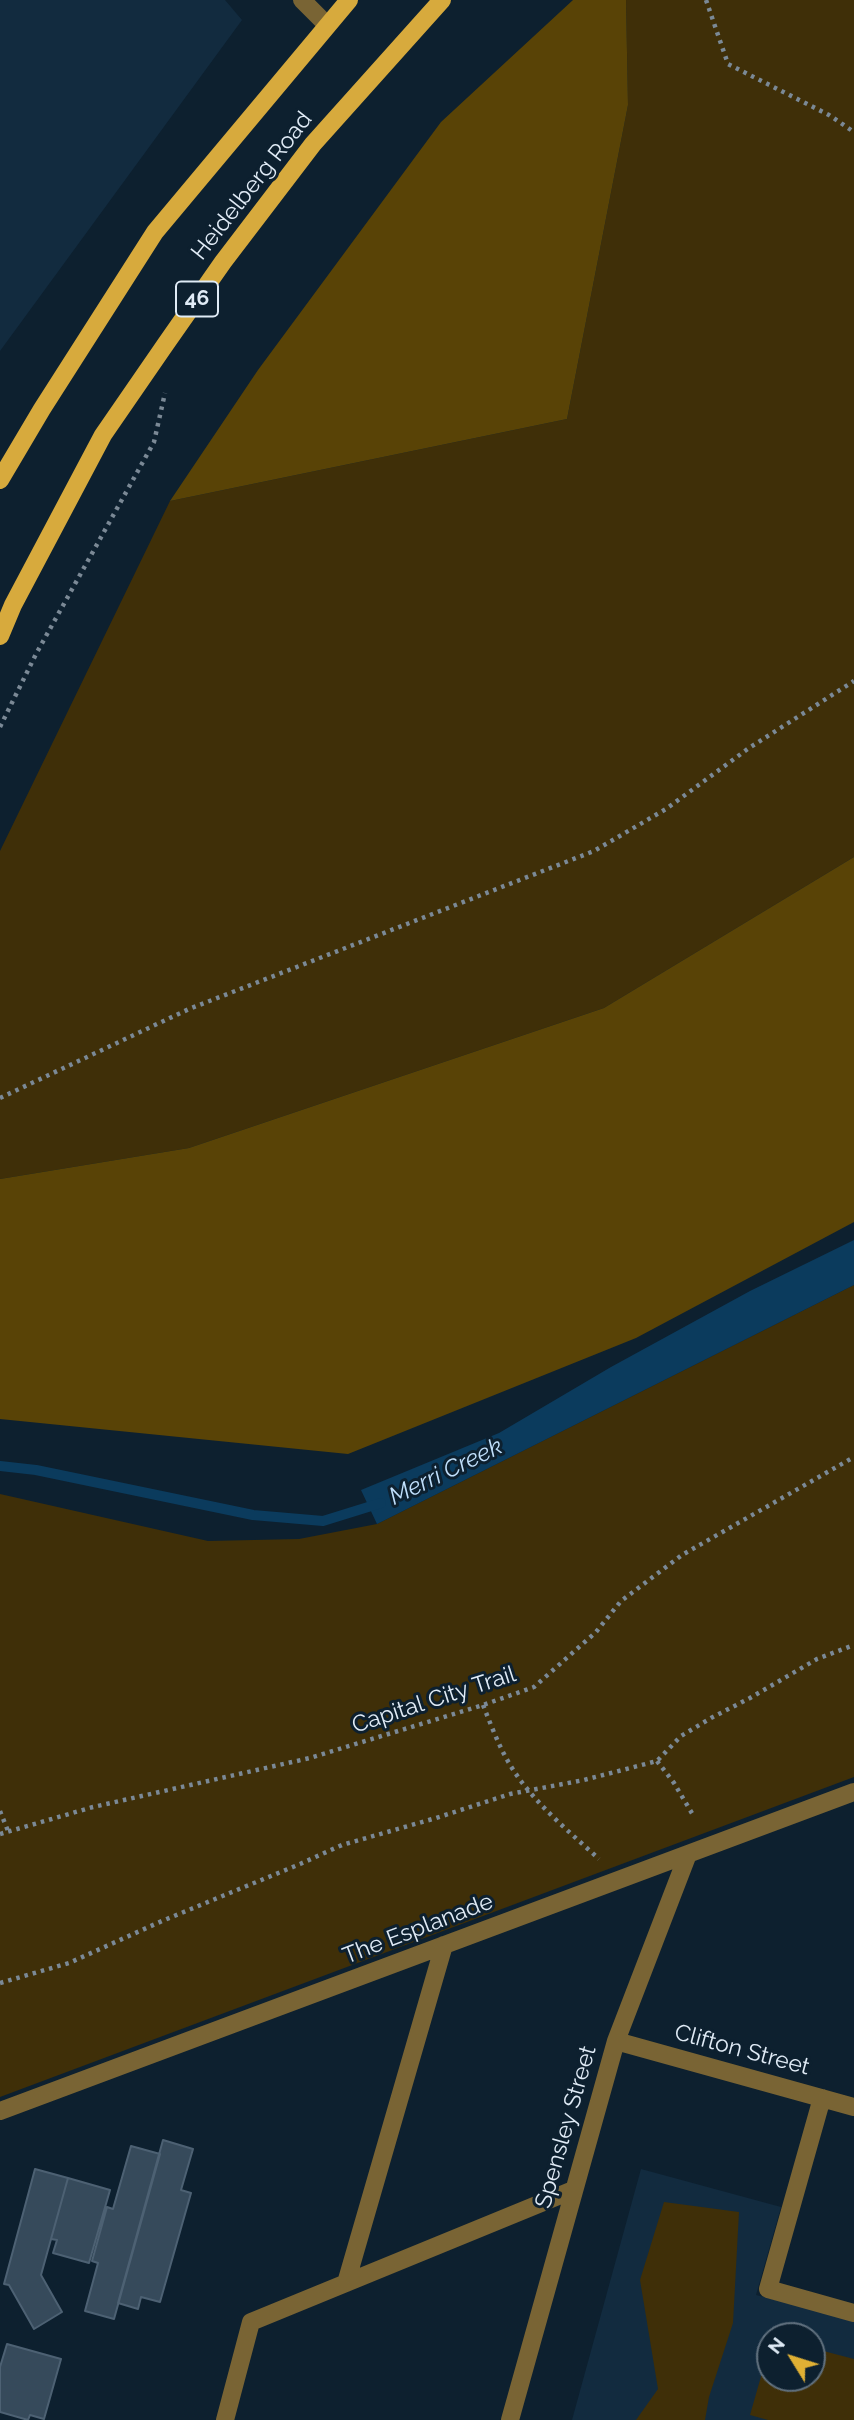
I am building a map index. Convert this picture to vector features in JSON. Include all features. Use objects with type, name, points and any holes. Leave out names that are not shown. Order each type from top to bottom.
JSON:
[{"type":"main road","name":"Heidelberg Road","points":[[0,480],[155,232],[349,0]]},
{"type":"main road","name":"Heidelberg Road","points":[[0,636],[13,605],[103,435],[164,345],[313,144],[442,0]]},
{"type":"street","points":[[302,0],[327,25]]},
{"type":"street","name":"The Esplanade","points":[[0,2111],[854,1792]]},
{"type":"street","name":"Spensley Street","points":[[510,2420],[616,2041],[688,1854]]},
{"type":"street","points":[[346,2283],[444,1945]]},
{"type":"street","name":"Clifton Street","points":[[616,2041],[854,2107]]},
{"type":"street","points":[[822,2098],[768,2289],[854,2313]]},
{"type":"street","points":[[225,2420],[251,2322],[573,2190]]},
{"type":"path","points":[[706,0],[728,64],[829,115],[854,132]]},
{"type":"path","points":[[0,727],[36,654],[154,442],[167,386]]},
{"type":"path","points":[[0,1098],[189,1009],[594,851],[666,809],[749,748],[854,681]]},
{"type":"path","name":"Capital City Trail","points":[[0,1834],[106,1804],[310,1758],[534,1687],[596,1632],[621,1601],[682,1555],[854,1457]]},
{"type":"path","points":[[0,1983],[69,1963],[342,1845],[527,1789],[584,1780],[657,1760],[681,1736],[711,1718],[817,1659],[854,1645]]},
{"type":"path","points":[[483,1705],[502,1752],[527,1789],[559,1824],[621,1879]]},
{"type":"path","points":[[657,1760],[693,1815]]},
{"type":"path","points":[[0,1811],[8,1831]]},
{"type":"shaded area","points":[[0,0],[225,0],[242,20],[0,351]]},
{"type":"shaded area","points":[[573,0],[626,0],[628,105],[567,419],[170,501],[258,370],[441,122]]},
{"type":"shaded area","points":[[626,0],[854,0],[854,857],[604,1008],[189,1148],[0,1179],[0,851],[170,501],[567,419],[628,105]]},
{"type":"shaded area","points":[[854,857],[854,1222],[636,1338],[348,1454],[0,1419],[0,1179],[189,1148],[604,1008]]},
{"type":"shaded area","points":[[854,1285],[854,1777],[0,2097],[0,1494],[208,1541],[299,1539],[377,1524]]},
{"type":"shaded area","points":[[641,2169],[781,2207],[756,2295],[854,2320],[854,2420],[572,2420]]},
{"type":"shaded area","points":[[664,2202],[739,2212],[733,2323],[709,2397],[705,2420],[636,2420],[658,2389],[640,2280]]},
{"type":"shaded area","points":[[826,2352],[854,2359],[854,2420],[768,2420],[750,2415],[757,2392],[826,2392]]},
{"type":"water","points":[[854,1240],[854,1285],[377,1524],[361,1490],[499,1433],[611,1367],[750,1291]]},
{"type":"building","points":[[163,2140],[193,2149],[181,2190],[191,2193],[160,2302],[141,2297],[138,2309],[118,2303]]},
{"type":"building","points":[[131,2146],[160,2154],[114,2319],[85,2311],[98,2263],[92,2261],[107,2207],[113,2209]]},
{"type":"building","points":[[35,2169],[68,2178],[41,2275],[62,2312],[34,2329],[9,2285],[4,2284]]},
{"type":"building","points":[[68,2178],[110,2190],[89,2263],[53,2253],[57,2240],[51,2239]]},
{"type":"building","points":[[7,2344],[61,2359],[44,2419],[30,2415],[28,2420],[0,2412],[0,2367]]},
{"type":"waterway","name":"Merri Creek","points":[[0,1466],[36,1470],[253,1515],[323,1521],[381,1503]]}]
